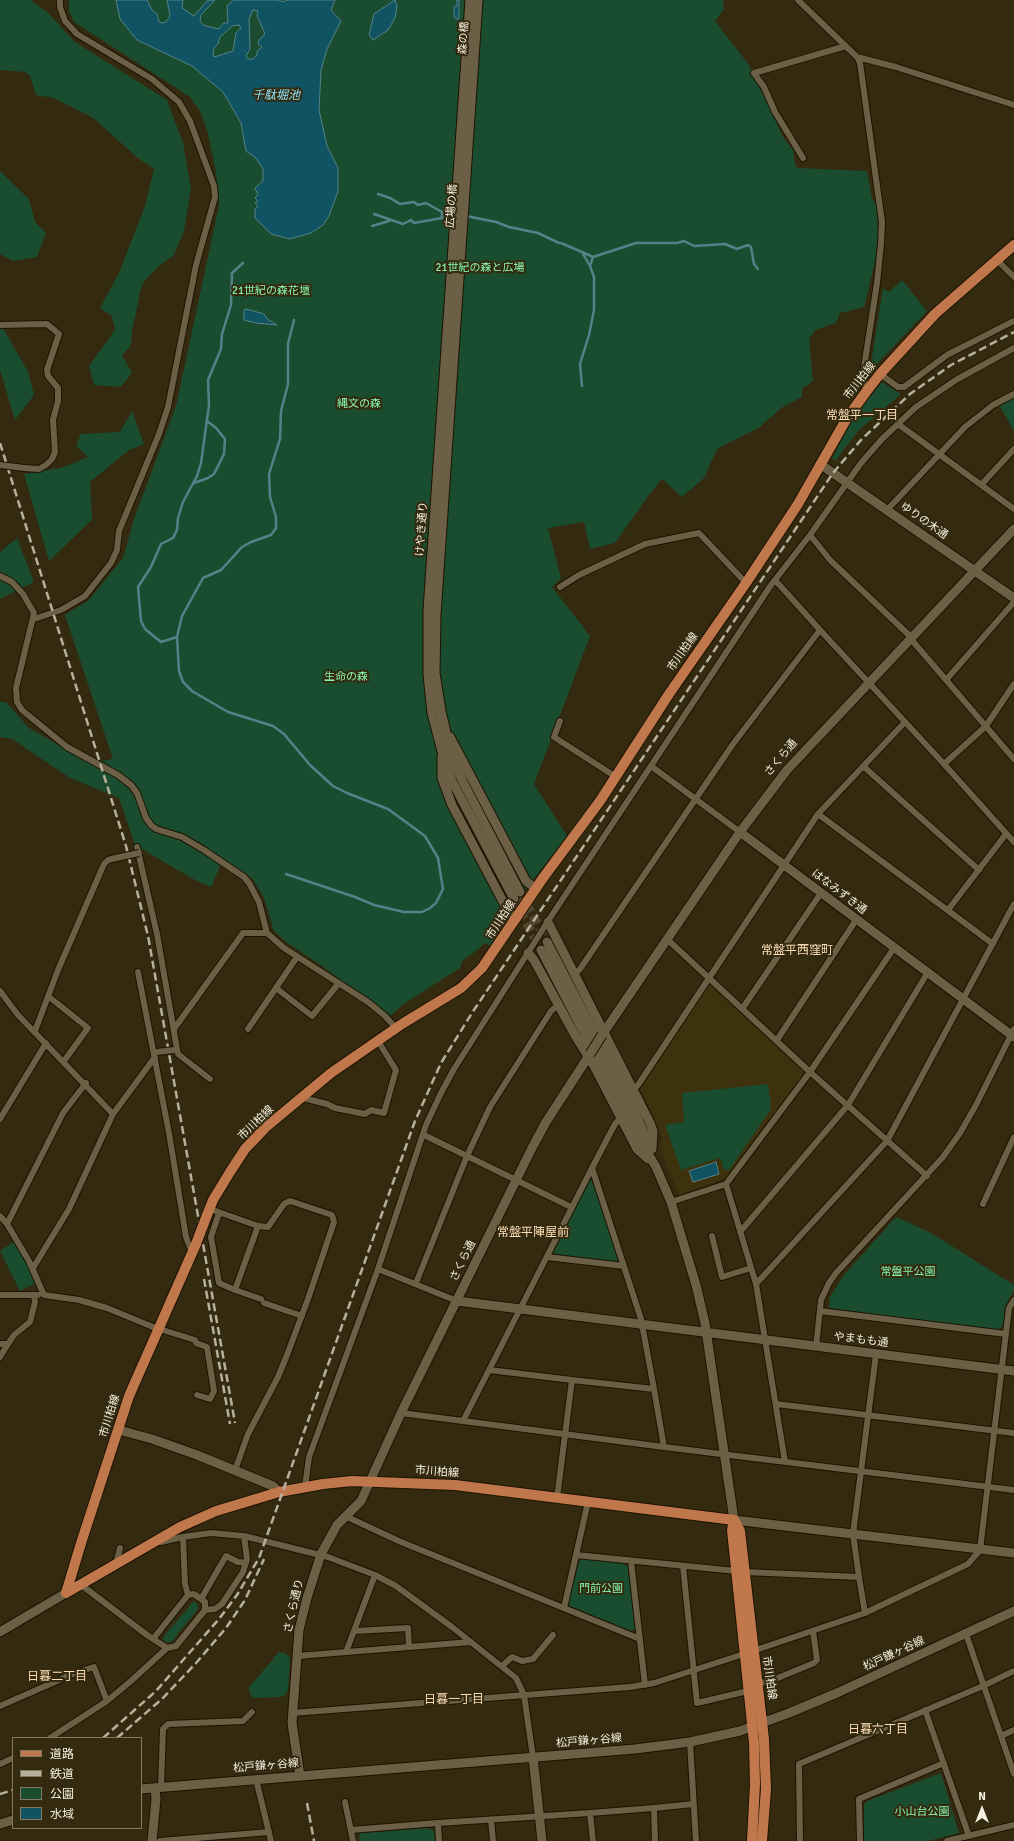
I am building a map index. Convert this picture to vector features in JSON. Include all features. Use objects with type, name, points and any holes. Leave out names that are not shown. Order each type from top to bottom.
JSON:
[{"type":"main road","name":"市川柏線","points":[[66,1592],[129,1396],[160,1329],[194,1248],[212,1212],[213,1200],[230,1172],[254,1138],[331,1073],[396,1028],[461,988],[473,978],[492,955],[536,889],[616,777],[669,694],[746,583],[798,504],[847,418],[866,392],[880,374],[935,314],[998,261],[1014,244]]},
{"type":"main road","name":"市川柏線","points":[[66,1592],[180,1527],[216,1511],[279,1492],[305,1487],[352,1482],[455,1485],[734,1520],[732,1530],[741,1572],[749,1652],[748,1691],[752,1727],[755,1784],[752,1841]]},
{"type":"main road","name":"市川柏線","points":[[749,1652],[758,1683],[762,1723],[766,1789],[762,1841]]},
{"type":"street","points":[[34,618],[62,610],[85,596],[108,568],[117,550],[119,531],[159,434],[168,406],[196,265],[215,197],[214,186],[190,121],[179,102],[152,79],[77,34],[65,21],[60,7],[60,0]]},
{"type":"street","name":"森の橋","points":[[469,78],[470,0]]},
{"type":"street","name":"森の橋","points":[[469,78],[478,0]]},
{"type":"street","points":[[798,0],[857,57],[896,67],[1014,105]]},
{"type":"street","points":[[803,158],[775,112],[764,87],[754,73],[846,46]]},
{"type":"street","points":[[857,57],[862,77],[882,222],[882,244],[863,374],[866,392]]},
{"type":"street","name":"広場の橋","points":[[454,304],[469,78]]},
{"type":"street","points":[[998,261],[1014,276]]},
{"type":"street","name":"けやき通り","points":[[447,754],[436,673],[435,638],[454,304]]},
{"type":"street","name":"けやき通り","points":[[447,754],[432,713],[428,675],[427,638],[454,304]]},
{"type":"street","points":[[880,374],[898,387],[904,387],[948,355],[1014,321]]},
{"type":"street","points":[[0,325],[47,324],[59,334],[48,370],[48,376],[58,388],[58,401],[53,420],[55,452],[52,459],[39,469],[0,465]]},
{"type":"street","points":[[305,1487],[309,1457],[378,1269],[424,1135],[426,1125],[444,1087],[548,922],[775,580],[848,482],[882,439],[916,407],[949,384],[1014,348]]},
{"type":"street","points":[[887,510],[977,416],[993,404],[1014,394]]},
{"type":"street","points":[[898,424],[1014,509]]},
{"type":"street","points":[[981,485],[1014,449]]},
{"type":"street","name":"ゆりの木通","points":[[820,464],[1014,598]]},
{"type":"street","name":"さくら通","points":[[370,1482],[401,1413],[515,1180],[546,1122],[667,939],[740,832],[786,770],[910,637],[1014,529]]},
{"type":"street","points":[[560,587],[579,575],[644,544],[698,532],[746,583]]},
{"type":"street","points":[[810,535],[830,560],[910,637],[1014,759]]},
{"type":"street","points":[[0,576],[12,582],[23,594],[34,613],[16,688],[16,698],[19,706],[67,747],[118,775],[131,785],[137,793],[146,818],[151,825],[182,837],[244,877],[249,883],[259,902],[268,933],[284,948],[297,957],[368,1002],[384,1015],[396,1028]]},
{"type":"street","points":[[775,580],[1014,842]]},
{"type":"street","points":[[946,680],[1014,602]]},
{"type":"street","points":[[575,974],[580,969],[733,744],[820,630]]},
{"type":"street","points":[[944,764],[986,726],[1014,684]]},
{"type":"street","points":[[560,720],[554,737],[616,777]]},
{"type":"street","points":[[633,1090],[638,1085],[708,977],[818,814],[905,722]]},
{"type":"street","points":[[445,732],[452,741],[526,881],[536,889]]},
{"type":"street","points":[[447,754],[456,789],[517,896]]},
{"type":"street","points":[[447,754],[441,767],[442,778],[452,805],[509,913],[516,918]]},
{"type":"street","name":"はなみずき通","points":[[651,766],[856,920],[1013,1033]]},
{"type":"street","points":[[864,766],[979,870]]},
{"type":"street","points":[[818,814],[993,944]]},
{"type":"street","points":[[948,910],[1006,834]]},
{"type":"street","points":[[35,1031],[48,996],[104,864],[108,860],[138,850],[157,934],[174,1029],[176,1049],[178,1054],[210,1079]]},
{"type":"street","points":[[742,1009],[821,893]]},
{"type":"street","points":[[756,1284],[887,1141],[1014,904]]},
{"type":"street","points":[[777,1040],[856,920]]},
{"type":"street","points":[[548,922],[653,1131],[652,1148]]},
{"type":"street","points":[[174,1029],[243,933],[268,933]]},
{"type":"street","points":[[667,939],[810,1072],[927,1176]]},
{"type":"street","points":[[547,942],[626,1094],[652,1148],[656,1167]]},
{"type":"street","points":[[671,1202],[726,1184],[810,1072],[894,948]]},
{"type":"street","points":[[541,950],[641,1142],[656,1167],[671,1202],[696,1285],[706,1333],[734,1520],[1014,1553]]},
{"type":"street","points":[[528,953],[534,960],[589,1055],[637,1149],[656,1167]]},
{"type":"street","points":[[248,1029],[297,957]]},
{"type":"street","points":[[138,972],[155,1054],[186,1237],[194,1248]]},
{"type":"street","points":[[740,1232],[848,1105],[928,972]]},
{"type":"street","points":[[276,988],[312,1016],[339,983]]},
{"type":"street","points":[[0,991],[18,1015],[64,1061],[113,1114]]},
{"type":"street","points":[[48,996],[88,1028],[64,1061]]},
{"type":"street","points":[[416,1283],[467,1156],[490,1107],[552,1010],[559,1004]]},
{"type":"street","points":[[816,1347],[821,1300],[829,1283],[836,1272],[943,1158],[960,1133],[1013,1033]]},
{"type":"street","points":[[304,1096],[307,1099],[327,1104],[335,1108],[365,1114],[371,1110],[384,1113],[396,1070],[378,1041]]},
{"type":"street","points":[[0,1119],[46,1043]]},
{"type":"street","points":[[33,1268],[70,1209],[113,1114],[155,1054],[176,1049]]},
{"type":"street","points":[[7,1224],[63,1112],[86,1084]]},
{"type":"street","points":[[463,1422],[571,1207],[615,1124],[621,1117]]},
{"type":"street","points":[[424,1135],[571,1207]]},
{"type":"street","points":[[983,1204],[1014,1136]]},
{"type":"street","points":[[592,1168],[643,1325],[664,1447]]},
{"type":"street","points":[[726,1184],[756,1284],[785,1462]]},
{"type":"street","points":[[235,1470],[248,1434],[278,1377],[302,1316],[334,1222],[332,1215],[290,1201],[284,1204],[271,1225],[265,1228],[212,1212],[211,1237],[219,1283],[302,1316]]},
{"type":"street","points":[[0,1216],[7,1224],[33,1268],[44,1295]]},
{"type":"street","points":[[235,1290],[258,1226]]},
{"type":"street","points":[[712,1236],[722,1277],[751,1268]]},
{"type":"street","points":[[547,1257],[624,1266]]},
{"type":"street","points":[[378,1269],[416,1283],[456,1301]]},
{"type":"street","points":[[0,1295],[44,1295],[79,1300],[107,1308],[160,1329],[194,1340],[196,1343],[207,1347],[214,1391],[210,1400],[197,1395]]},
{"type":"street","points":[[0,1357],[14,1335],[30,1322],[35,1302],[34,1295]]},
{"type":"street","points":[[292,1713],[645,1685],[865,1614],[968,1564],[980,1550],[1006,1334],[1014,1300]]},
{"type":"street","name":"やまもも通","points":[[456,1301],[1014,1371]]},
{"type":"street","points":[[820,1311],[1006,1334]]},
{"type":"street","points":[[0,1344],[8,1344]]},
{"type":"street","points":[[865,1614],[853,1534],[876,1354]]},
{"type":"street","points":[[489,1370],[654,1389]]},
{"type":"street","points":[[557,1498],[572,1380]]},
{"type":"street","points":[[776,1404],[1014,1433]]},
{"type":"street","points":[[401,1413],[725,1455],[1014,1490]]},
{"type":"street","points":[[119,1430],[170,1445],[235,1470],[273,1486],[279,1492]]},
{"type":"street","name":"さくら通り","points":[[300,1776],[292,1723],[292,1713],[301,1618],[321,1554],[328,1538],[345,1516],[361,1501],[370,1482]]},
{"type":"street","points":[[564,1608],[588,1502]]},
{"type":"street","points":[[345,1516],[402,1542],[640,1639]]},
{"type":"street","points":[[140,1550],[183,1536],[211,1534],[244,1536],[321,1554],[375,1575],[396,1586],[452,1627],[516,1678],[524,1695],[533,1757],[542,1841]]},
{"type":"street","points":[[183,1536],[185,1584],[188,1595]]},
{"type":"street","points":[[52,1737],[107,1700],[131,1681],[167,1648],[176,1646],[205,1610],[215,1609],[222,1604],[243,1572],[246,1563],[247,1552],[244,1536]]},
{"type":"street","points":[[116,1564],[120,1548]]},
{"type":"street","points":[[576,1555],[741,1572],[859,1577]]},
{"type":"street","points":[[201,1599],[226,1556],[238,1562],[246,1563]]},
{"type":"street","points":[[631,1561],[645,1685]]},
{"type":"street","points":[[683,1566],[697,1702],[748,1691]]},
{"type":"street","points":[[346,1652],[355,1632],[375,1575]]},
{"type":"street","points":[[80,1584],[167,1648]]},
{"type":"street","points":[[0,1632],[66,1592]]},
{"type":"street","points":[[153,1639],[188,1595],[194,1594],[201,1599],[204,1602],[205,1610]]},
{"type":"street","name":"松戸鎌ヶ谷線","points":[[142,1789],[635,1749],[690,1742],[752,1727],[837,1693],[1014,1611]]},
{"type":"street","points":[[355,1632],[408,1628],[409,1647]]},
{"type":"street","points":[[758,1683],[768,1682],[814,1663],[817,1660],[813,1631]]},
{"type":"street","points":[[966,1634],[1014,1774]]},
{"type":"street","points":[[502,1666],[512,1657],[522,1661],[533,1660],[553,1635]]},
{"type":"street","points":[[297,1656],[471,1642]]},
{"type":"street","points":[[0,1706],[75,1673],[94,1667],[107,1700]]},
{"type":"street","points":[[800,1841],[799,1764],[983,1686],[1014,1671]]},
{"type":"street","points":[[925,1710],[969,1836]]},
{"type":"street","points":[[152,1841],[163,1729],[168,1724],[243,1721],[252,1712]]},
{"type":"street","points":[[1001,1736],[1014,1730]]},
{"type":"street","points":[[690,1742],[696,1841]]},
{"type":"street","points":[[0,1764],[12,1758]]},
{"type":"street","points":[[860,1841],[859,1799],[944,1763]]},
{"type":"street","points":[[256,1779],[271,1841]]},
{"type":"street","points":[[345,1802],[353,1841]]},
{"type":"street","points":[[351,1830],[693,1804]]},
{"type":"street","points":[[654,1808],[655,1841]]},
{"type":"street","points":[[590,1813],[593,1841]]},
{"type":"street","points":[[0,1824],[12,1820]]},
{"type":"street","points":[[491,1820],[493,1841]]},
{"type":"street","points":[[438,1824],[439,1841]]},
{"type":"street","points":[[947,1841],[1014,1825]]},
{"type":"street","points":[[160,1841],[269,1832]]},
{"type":"shaded area","points":[[711,985],[803,1070],[805,1074],[728,1177],[679,1195],[659,1146],[663,1139],[640,1087],[705,986]]},
{"type":"green space","points":[[0,0],[31,0],[48,13],[75,42],[167,100],[183,143],[191,188],[184,231],[174,255],[158,267],[142,284],[132,331],[131,345],[122,355],[132,373],[121,387],[94,385],[89,366],[115,330],[112,316],[100,308],[119,273],[145,206],[154,169],[138,158],[93,118],[54,98],[36,95],[30,76],[25,72],[0,70]]},
{"type":"green space","name":"21世紀の森と広場","points":[[69,0],[723,0],[724,9],[715,21],[749,65],[783,137],[793,150],[797,168],[867,171],[872,199],[876,204],[879,244],[865,304],[864,307],[840,313],[836,323],[815,330],[809,339],[813,381],[802,389],[802,397],[781,408],[760,427],[717,449],[704,478],[682,497],[662,479],[615,543],[590,549],[584,522],[548,528],[561,578],[552,587],[590,636],[534,784],[567,836],[497,926],[494,947],[484,943],[479,949],[463,960],[460,968],[405,1003],[390,1016],[319,964],[286,942],[274,931],[264,898],[252,878],[221,864],[211,887],[195,880],[135,845],[119,798],[70,778],[12,739],[0,737],[0,702],[6,702],[29,728],[90,763],[113,759],[65,615],[89,600],[123,558],[134,519],[176,406],[219,205],[216,172],[207,130],[200,111],[190,97],[74,22],[69,11]]},
{"type":"green space","points":[[0,171],[29,199],[35,222],[46,233],[37,257],[12,261],[0,254]]},
{"type":"green space","points":[[902,280],[927,311],[874,367],[871,364],[883,288],[889,292]]},
{"type":"green space","points":[[0,328],[3,328],[28,372],[34,395],[15,420],[0,370]]},
{"type":"green space","points":[[882,382],[901,394],[858,431],[836,460],[832,459],[851,421]]},
{"type":"green space","points":[[1014,397],[1014,431],[999,405]]},
{"type":"green space","points":[[132,411],[144,444],[129,450],[90,482],[92,520],[49,561],[24,474],[64,467],[88,457],[76,446],[81,434],[120,432]]},
{"type":"green space","points":[[17,538],[34,582],[0,599],[0,552]]},
{"type":"green space","points":[[768,1084],[771,1109],[729,1170],[724,1170],[720,1158],[681,1170],[665,1125],[684,1122],[682,1093]]},
{"type":"green space","points":[[590,1180],[594,1182],[618,1260],[617,1262],[557,1255],[553,1253]]},
{"type":"green space","name":"常盤平公園","points":[[896,1217],[931,1233],[1014,1285],[1014,1290],[1005,1307],[1003,1326],[997,1330],[829,1308],[830,1297],[843,1276]]},
{"type":"green space","points":[[15,1241],[33,1274],[34,1284],[20,1291],[0,1251]]},
{"type":"green space","name":"門前公園","points":[[580,1559],[622,1563],[628,1567],[635,1629],[631,1631],[570,1606],[568,1602]]},
{"type":"green space","points":[[194,1601],[197,1604],[198,1609],[172,1641],[168,1643],[163,1640],[164,1636]]},
{"type":"green space","points":[[279,1652],[285,1653],[290,1658],[288,1690],[286,1694],[281,1697],[253,1698],[249,1692],[249,1687]]},
{"type":"green space","name":"小山台公園","points":[[941,1773],[959,1833],[928,1841],[864,1841],[864,1805],[867,1801]]},
{"type":"green space","points":[[428,1828],[434,1831],[435,1841],[360,1841],[359,1837],[361,1833]]},
{"type":"water","name":"千駄堀池","points":[[116,0],[147,0],[152,10],[157,14],[159,22],[162,23],[166,22],[170,16],[167,0],[183,0],[182,8],[194,16],[207,1],[215,0],[201,15],[200,21],[203,25],[218,29],[224,23],[228,23],[227,6],[233,0],[278,0],[284,2],[286,0],[335,0],[331,10],[341,21],[327,49],[321,70],[319,110],[327,146],[338,168],[338,191],[329,216],[323,225],[311,233],[290,239],[271,234],[255,218],[255,209],[258,206],[255,203],[258,201],[255,198],[258,195],[255,188],[263,181],[263,169],[256,158],[246,151],[241,123],[223,92],[192,66],[137,40],[120,19]],"holes":[[[253,10],[258,11],[257,16],[265,34],[259,40],[258,44],[262,47],[257,51],[257,55],[253,59],[248,59],[246,56],[250,49],[249,19]],[[239,25],[241,28],[236,33],[233,51],[214,57],[214,48],[218,44],[220,37],[232,26]]]},
{"type":"water","points":[[395,0],[397,6],[395,18],[388,30],[373,40],[369,35],[374,14]]},
{"type":"water","points":[[457,0],[459,0],[459,19],[456,19],[454,16],[454,7],[457,6]]},
{"type":"water","points":[[246,309],[264,314],[267,319],[277,325],[244,320],[244,310]]},
{"type":"water","points":[[716,1162],[719,1174],[693,1182],[689,1171]]},
{"type":"waterway","points":[[378,194],[390,198],[400,204],[414,202],[418,205],[426,203],[442,212],[442,215]]},
{"type":"waterway","points":[[374,214],[403,224],[411,220],[414,223],[442,218],[442,215]]},
{"type":"waterway","points":[[442,215],[453,216]]},
{"type":"waterway","points":[[466,216],[538,233],[559,243]]},
{"type":"waterway","points":[[372,226],[389,221]]},
{"type":"waterway","points":[[561,243],[582,252],[590,266],[593,257],[636,243],[677,243],[684,241],[694,246],[725,244],[737,249],[748,245],[751,247],[754,264],[758,269]]},
{"type":"waterway","points":[[582,252],[593,257]]},
{"type":"waterway","points":[[177,637],[161,642],[145,629],[141,621],[138,587],[151,567],[161,544],[173,538],[177,530],[178,518],[183,502],[197,476],[201,463],[209,405],[208,380],[221,349],[222,334],[231,305],[232,273],[243,263]]},
{"type":"waterway","points":[[582,386],[580,364],[589,335],[594,310],[594,277],[590,266]]},
{"type":"waterway","points":[[286,874],[355,897],[374,905],[404,912],[422,912],[430,908],[436,903],[443,889],[438,858],[425,836],[388,809],[333,786],[310,765],[284,734],[273,726],[228,712],[192,691],[183,682],[179,671],[177,637],[182,616],[203,578],[221,570],[242,547],[271,535],[276,528],[276,517],[270,497],[269,474],[280,439],[281,411],[288,384],[288,344],[294,320]]},
{"type":"waterway","points":[[194,483],[214,474],[224,454],[225,439],[216,428],[207,421]]},
{"type":"tunnel","points":[[520,892],[547,942]]},
{"type":"tunnel","points":[[514,899],[541,950]]},
{"type":"railway","points":[[104,1737],[156,1691],[219,1619],[237,1595],[259,1558],[415,1121],[441,1063],[472,1013],[833,473],[861,440],[910,394],[951,365],[1014,332]]},
{"type":"railway","points":[[0,443],[126,846],[148,936],[235,1423]]},
{"type":"railway","points":[[204,1279],[230,1424]]},
{"type":"railway","points":[[118,1737],[163,1698],[226,1628],[245,1600],[264,1559]]},
{"type":"railway","points":[[0,1794],[12,1790]]},
{"type":"railway","points":[[307,1803],[314,1841]]},
{"type":"district","name":"常盤平一丁目","points":[[862,416]]},
{"type":"district","name":"常盤平西窪町","points":[[797,951]]},
{"type":"district","name":"常盤平陣屋前","points":[[533,1233]]},
{"type":"district","name":"日暮二丁目","points":[[57,1677]]},
{"type":"district","name":"日暮一丁目","points":[[454,1700]]},
{"type":"district","name":"日暮六丁目","points":[[878,1730]]},
{"type":"park label","name":"21世紀の森花壇","points":[[271,291]]},
{"type":"park label","name":"縄文の森","points":[[359,404]]},
{"type":"park label","name":"生命の森","points":[[346,677]]}]
